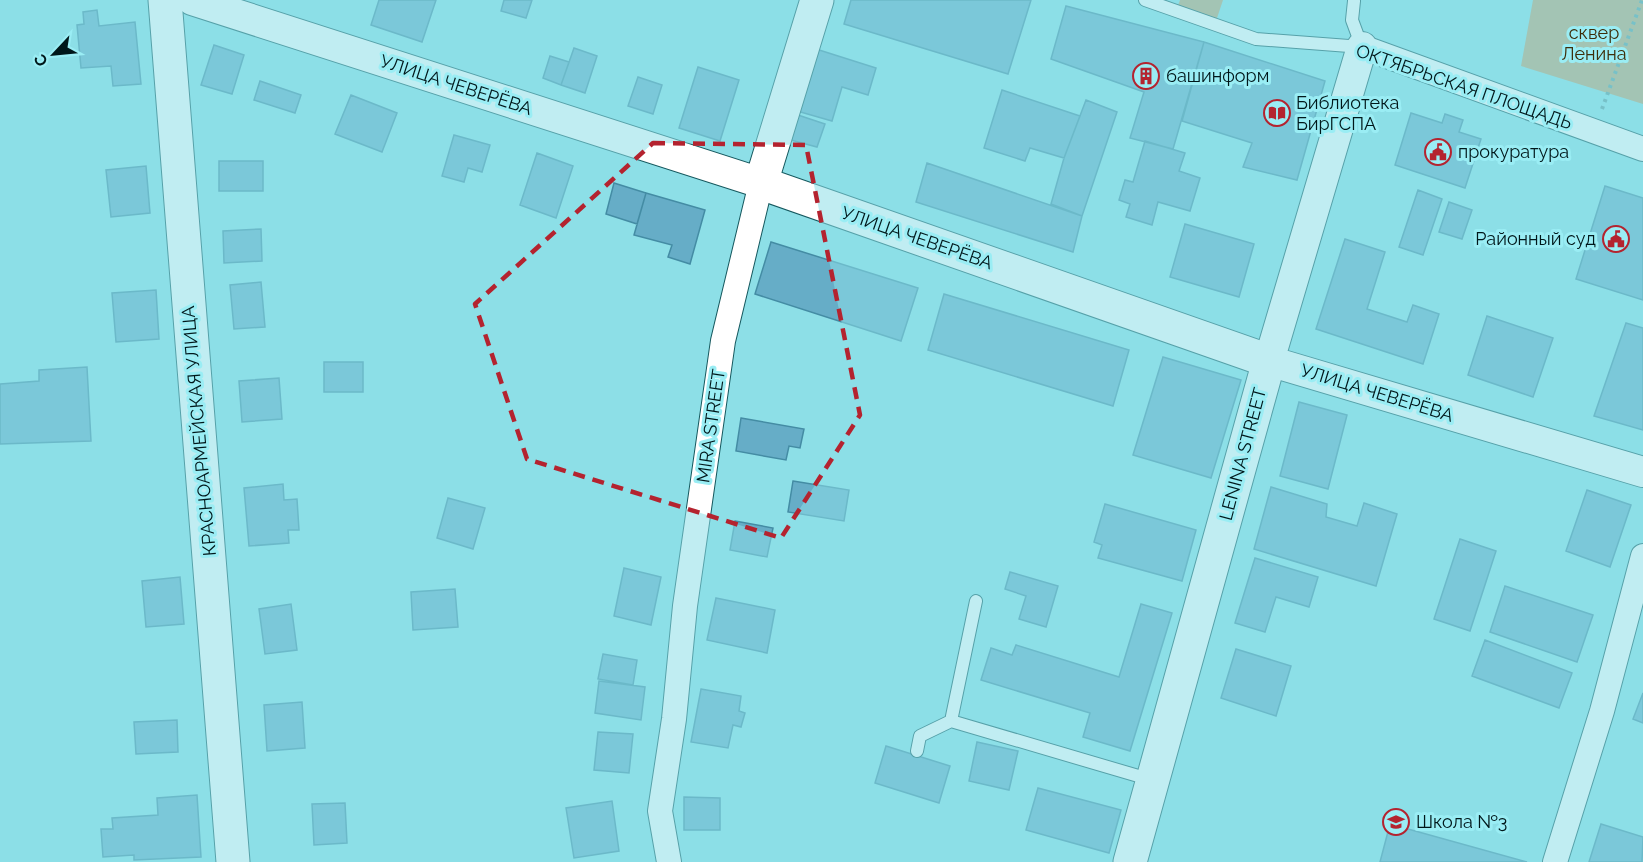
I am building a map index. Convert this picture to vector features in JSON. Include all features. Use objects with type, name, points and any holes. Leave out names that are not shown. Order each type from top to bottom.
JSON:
[{"type":"main road","name":"КРАСНОАРМЕЙСКАЯ УЛИЦА","points":[[165,0],[234,862]]},
{"type":"main road","name":"MIRA STREET","points":[[761,183],[817,0]]},
{"type":"main road","name":"УЛИЦА ЧЕВЕРЁВА","points":[[761,183],[1269,361]]},
{"type":"main road","name":"LENINA STREET","points":[[1130,862],[1269,361]]},
{"type":"street","name":"УЛИЦА ЧЕВЕРЁВА","points":[[192,0],[761,183]]},
{"type":"street","name":"ОКТЯБРЬСКАЯ ПЛОЩАДЬ","points":[[1362,47],[1643,149]]},
{"type":"street","name":"LENINA STREET","points":[[1269,361],[1362,47]]},
{"type":"street","name":"MIRA STREET","points":[[669,862],[660,811],[674,718],[685,606],[723,342],[761,183]]},
{"type":"street","name":"УЛИЦА ЧЕВЕРЁВА","points":[[1269,361],[1643,472]]},
{"type":"street","points":[[1555,862],[1602,711],[1643,556]]},
{"type":"lane","name":"ОКТЯБРЬСКАЯ ПЛОЩАДЬ","points":[[1145,0],[1256,39],[1362,47]]},
{"type":"lane","points":[[1355,0],[1352,20],[1362,47]]},
{"type":"lane","points":[[951,721],[976,601]]},
{"type":"lane","points":[[917,751],[920,736],[951,721],[1153,780]]},
{"type":"path","points":[[1593,132],[1642,0]]},
{"type":"highlighted area","points":[[653,143],[806,145],[860,415],[781,538],[527,459],[475,304]]},
{"type":"green space","points":[[1180,0],[1223,0],[1216,21],[1177,8]]},
{"type":"green space","name":"сквер Ленина","points":[[1533,0],[1643,0],[1643,104],[1521,66]]},
{"type":"building","points":[[379,0],[436,0],[422,42],[371,25]]},
{"type":"building","points":[[504,0],[532,0],[526,18],[501,11]]},
{"type":"building","points":[[851,0],[1031,0],[1008,74],[844,24]]},
{"type":"building","name":"башинформ","points":[[1066,6],[1204,42],[1173,149],[1130,138],[1144,92],[1051,59]]},
{"type":"building","points":[[97,10],[99,26],[135,22],[141,84],[113,86],[111,66],[81,68],[77,25],[84,24],[83,12]]},
{"type":"building","points":[[1204,42],[1325,81],[1297,180],[1243,167],[1252,143],[1182,121]]},
{"type":"building","points":[[214,45],[244,55],[232,94],[201,85]]},
{"type":"building","points":[[574,48],[597,56],[585,93],[561,85]]},
{"type":"building","points":[[816,49],[876,68],[868,95],[842,87],[832,121],[797,111]]},
{"type":"building","points":[[550,56],[569,62],[561,85],[543,78]]},
{"type":"building","points":[[698,67],[739,80],[720,141],[679,128]]},
{"type":"building","points":[[638,77],[662,85],[653,114],[628,106]]},
{"type":"building","points":[[260,81],[301,95],[295,113],[254,100]]},
{"type":"building","points":[[1002,90],[1080,116],[1064,158],[1030,148],[1025,161],[984,148]]},
{"type":"building","points":[[351,95],[397,113],[382,152],[335,134]]},
{"type":"building","points":[[1086,100],[1117,112],[1082,216],[1051,204],[1064,158]]},
{"type":"building","name":"прокуратура","points":[[1411,113],[1442,123],[1445,114],[1463,120],[1459,132],[1481,139],[1465,188],[1395,165]]},
{"type":"building","points":[[795,114],[825,124],[817,147],[787,139]]},
{"type":"building","points":[[454,135],[490,145],[482,172],[468,168],[464,182],[442,176]]},
{"type":"building","points":[[1145,141],[1185,153],[1179,171],[1200,178],[1190,211],[1158,202],[1152,225],[1126,217],[1130,204],[1119,200],[1125,180],[1133,182]]},
{"type":"building","points":[[537,153],[573,166],[556,218],[520,205]]},
{"type":"building","points":[[219,161],[263,161],[263,191],[219,191]]},
{"type":"building","points":[[927,163],[1082,216],[1073,252],[916,202]]},
{"type":"building","points":[[146,166],[150,213],[111,217],[106,170]]},
{"type":"building","points":[[614,183],[646,193],[637,224],[606,214]]},
{"type":"building","name":"Районный суд","points":[[1605,186],[1643,198],[1643,300],[1576,279]]},
{"type":"building","points":[[1418,190],[1442,199],[1423,255],[1399,247]]},
{"type":"building","points":[[646,193],[705,210],[690,264],[668,257],[672,245],[634,235]]},
{"type":"building","points":[[1449,202],[1472,210],[1462,239],[1439,232]]},
{"type":"building","points":[[1185,224],[1254,244],[1239,297],[1170,277]]},
{"type":"building","points":[[261,229],[262,261],[224,263],[223,231]]},
{"type":"building","points":[[1345,239],[1385,252],[1367,309],[1407,322],[1413,305],[1439,314],[1423,364],[1316,329]]},
{"type":"building","points":[[771,242],[918,288],[901,341],[755,294]]},
{"type":"building","points":[[261,282],[265,327],[234,329],[230,285]]},
{"type":"building","points":[[156,290],[159,339],[116,342],[112,293]]},
{"type":"building","points":[[944,294],[1129,350],[1113,406],[928,350]]},
{"type":"building","points":[[1487,316],[1553,338],[1533,397],[1468,375]]},
{"type":"building","points":[[1626,323],[1643,328],[1643,430],[1594,416]]},
{"type":"building","points":[[1163,357],[1241,380],[1211,478],[1133,455]]},
{"type":"building","points":[[324,362],[363,362],[363,392],[324,392]]},
{"type":"building","points":[[87,367],[91,441],[0,444],[0,384],[39,381],[39,370]]},
{"type":"building","points":[[279,378],[282,419],[242,422],[239,381]]},
{"type":"building","points":[[1299,402],[1347,415],[1328,489],[1280,476]]},
{"type":"building","points":[[741,418],[804,429],[800,448],[789,446],[786,460],[736,451]]},
{"type":"building","points":[[793,481],[849,490],[844,521],[788,512]]},
{"type":"building","points":[[283,484],[284,500],[297,499],[299,530],[288,530],[289,543],[249,546],[244,488]]},
{"type":"building","points":[[1271,487],[1327,504],[1326,517],[1357,526],[1364,503],[1397,514],[1376,586],[1254,549]]},
{"type":"building","points":[[1587,490],[1631,505],[1610,567],[1566,551]]},
{"type":"building","points":[[448,498],[485,508],[473,549],[437,538]]},
{"type":"building","points":[[1105,504],[1196,530],[1182,581],[1098,558],[1102,545],[1094,542]]},
{"type":"building","points":[[735,521],[773,528],[767,557],[730,550]]},
{"type":"building","points":[[1460,539],[1496,551],[1470,631],[1434,619]]},
{"type":"building","points":[[1255,558],[1318,577],[1309,607],[1276,597],[1265,632],[1235,623]]},
{"type":"building","points":[[624,568],[661,577],[651,625],[614,616]]},
{"type":"building","points":[[1010,572],[1058,586],[1046,627],[1019,619],[1026,596],[1005,589]]},
{"type":"building","points":[[180,577],[184,624],[146,627],[142,581]]},
{"type":"building","points":[[1505,586],[1593,615],[1577,662],[1490,632]]},
{"type":"building","points":[[455,589],[458,627],[413,630],[411,592]]},
{"type":"building","points":[[716,598],[775,610],[767,653],[707,640]]},
{"type":"building","points":[[291,604],[297,650],[265,654],[259,609]]},
{"type":"building","points":[[1141,604],[1172,613],[1130,751],[1083,737],[1090,713],[981,680],[991,648],[1012,655],[1016,645],[1119,677]]},
{"type":"building","points":[[1485,640],[1572,673],[1559,708],[1472,676]]},
{"type":"building","points":[[1236,649],[1291,666],[1276,716],[1221,698]]},
{"type":"building","points":[[603,654],[637,660],[633,685],[598,679]]},
{"type":"building","points":[[599,681],[645,687],[641,720],[595,713]]},
{"type":"building","points":[[701,689],[741,696],[739,711],[745,713],[741,727],[733,725],[728,748],[691,742]]},
{"type":"building","points":[[1643,693],[1643,723],[1633,719]]},
{"type":"building","points":[[302,702],[305,748],[267,751],[264,705]]},
{"type":"building","points":[[177,720],[178,752],[136,754],[134,722]]},
{"type":"building","points":[[598,732],[633,734],[629,773],[594,770]]},
{"type":"building","points":[[977,742],[1018,751],[1009,790],[969,781]]},
{"type":"building","points":[[886,746],[950,766],[939,803],[875,783]]},
{"type":"building","points":[[1038,788],[1121,810],[1109,853],[1026,830]]},
{"type":"building","points":[[197,795],[201,857],[134,860],[134,855],[103,857],[101,829],[113,829],[112,818],[158,815],[157,798]]},
{"type":"building","points":[[684,797],[720,798],[720,830],[684,830]]},
{"type":"building","points":[[612,801],[619,851],[574,858],[566,808]]},
{"type":"building","points":[[345,803],[347,843],[314,845],[312,804]]},
{"type":"building","points":[[1390,824],[1527,862],[1380,862]]},
{"type":"building","points":[[1601,824],[1643,837],[1642,862],[1589,862]]},
{"type":"place","name":"башинформ","points":[[1146,76]]},
{"type":"place","name":"Библиотека БирГСПА","points":[[1277,113]]},
{"type":"place","name":"прокуратура","points":[[1438,152]]},
{"type":"place","name":"Районный суд","points":[[1616,239]]},
{"type":"place","name":"Школа №3","points":[[1396,822]]}]
